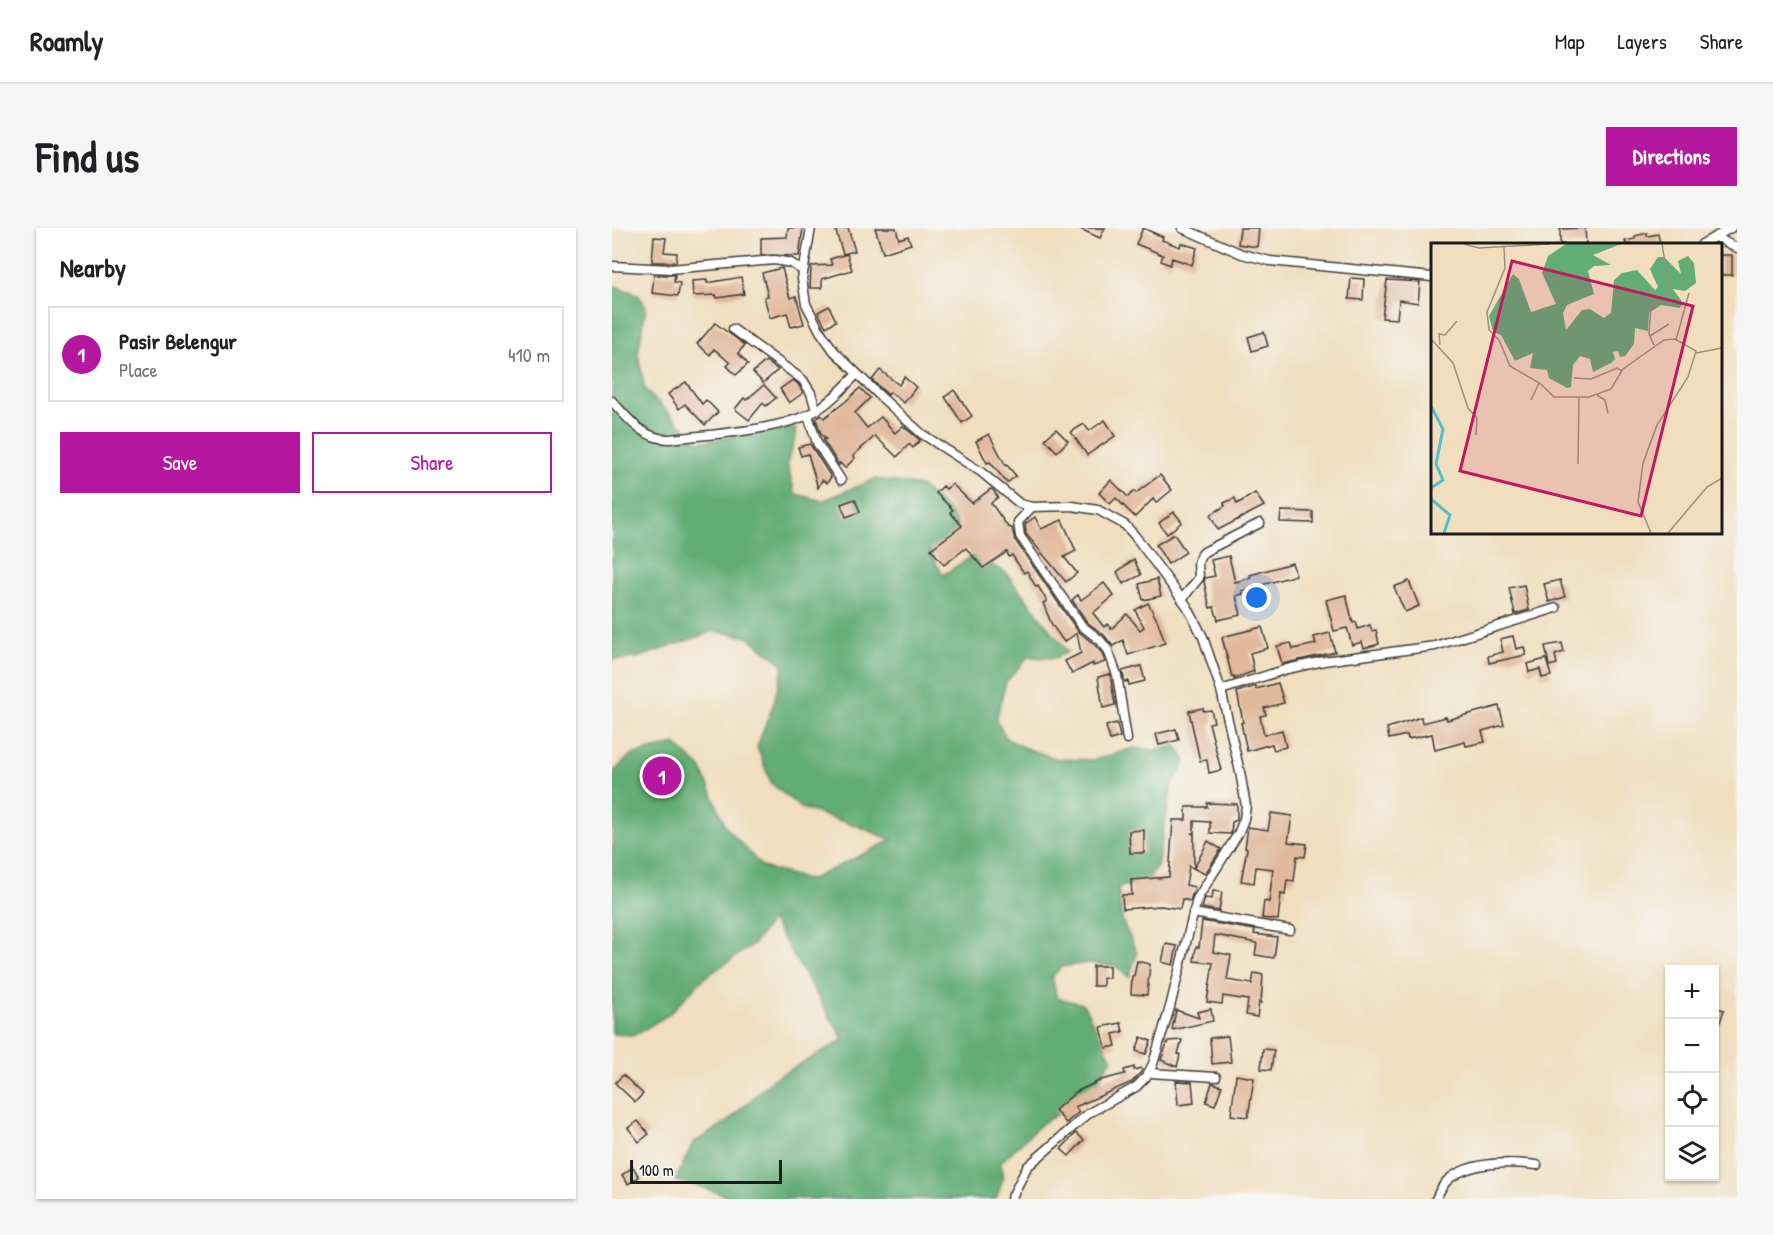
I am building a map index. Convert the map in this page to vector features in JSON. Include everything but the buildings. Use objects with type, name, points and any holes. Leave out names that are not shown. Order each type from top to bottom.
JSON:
[{"type":"street","points":[[811,228],[803,271],[803,291],[812,315],[834,351],[857,374],[922,434],[981,472],[1020,504],[1032,507],[1098,510],[1125,525],[1135,536],[1196,621],[1221,690],[1240,772],[1246,812],[1238,834],[1199,894],[1170,1007],[1149,1072],[1140,1084],[1089,1113],[1027,1167],[1011,1199]]},
{"type":"street","points":[[1182,228],[1242,254],[1270,261],[1431,278]]},
{"type":"street","points":[[1704,243],[1731,228]]},
{"type":"street","points":[[1716,237],[1737,248]]},
{"type":"street","points":[[612,266],[669,269],[775,260],[791,263],[803,271]]},
{"type":"street","points":[[733,329],[803,380],[811,393],[816,410]]},
{"type":"street","points":[[612,401],[647,435],[661,439],[748,429],[808,415],[857,374]]},
{"type":"street","points":[[808,415],[817,443],[841,480]]},
{"type":"street","points":[[1032,507],[1018,522],[1020,536],[1082,627],[1100,640],[1108,650],[1117,675],[1127,739]]},
{"type":"street","points":[[1182,599],[1199,578],[1197,563],[1204,552],[1260,523]]},
{"type":"street","points":[[1221,690],[1287,669],[1315,663],[1435,646],[1556,608]]},
{"type":"street","points":[[1193,913],[1290,930]]},
{"type":"street","points":[[1149,1072],[1216,1077]]},
{"type":"street","points":[[1436,1199],[1449,1179],[1471,1169],[1506,1163],[1537,1165]]},
{"type":"green space","points":[[612,285],[638,294],[646,307],[638,354],[645,390],[699,442],[795,427],[796,436],[787,463],[795,494],[822,501],[875,479],[920,486],[948,510],[962,533],[930,551],[943,575],[974,555],[1005,572],[1068,652],[1055,658],[1028,657],[1006,682],[996,720],[1007,739],[1025,748],[1058,759],[1094,760],[1133,748],[1156,750],[1176,745],[1186,762],[1172,784],[1157,867],[1145,883],[1118,887],[1122,920],[1137,953],[1129,977],[1116,966],[1088,963],[1061,967],[1052,977],[1057,998],[1083,1004],[1112,1059],[1089,1095],[1041,1124],[1001,1162],[1003,1179],[996,1199],[736,1199],[695,1185],[675,1181],[693,1143],[727,1122],[773,1079],[844,1040],[772,920],[753,945],[704,978],[668,1015],[635,1035],[612,1034],[612,773],[631,755],[675,744],[701,768],[726,827],[762,867],[810,880],[892,840],[801,808],[771,783],[757,747],[773,705],[784,665],[748,637],[715,631],[637,658],[612,660]]},
{"type":"place","name":"Pasir Belengur","points":[[662,776]]}]
